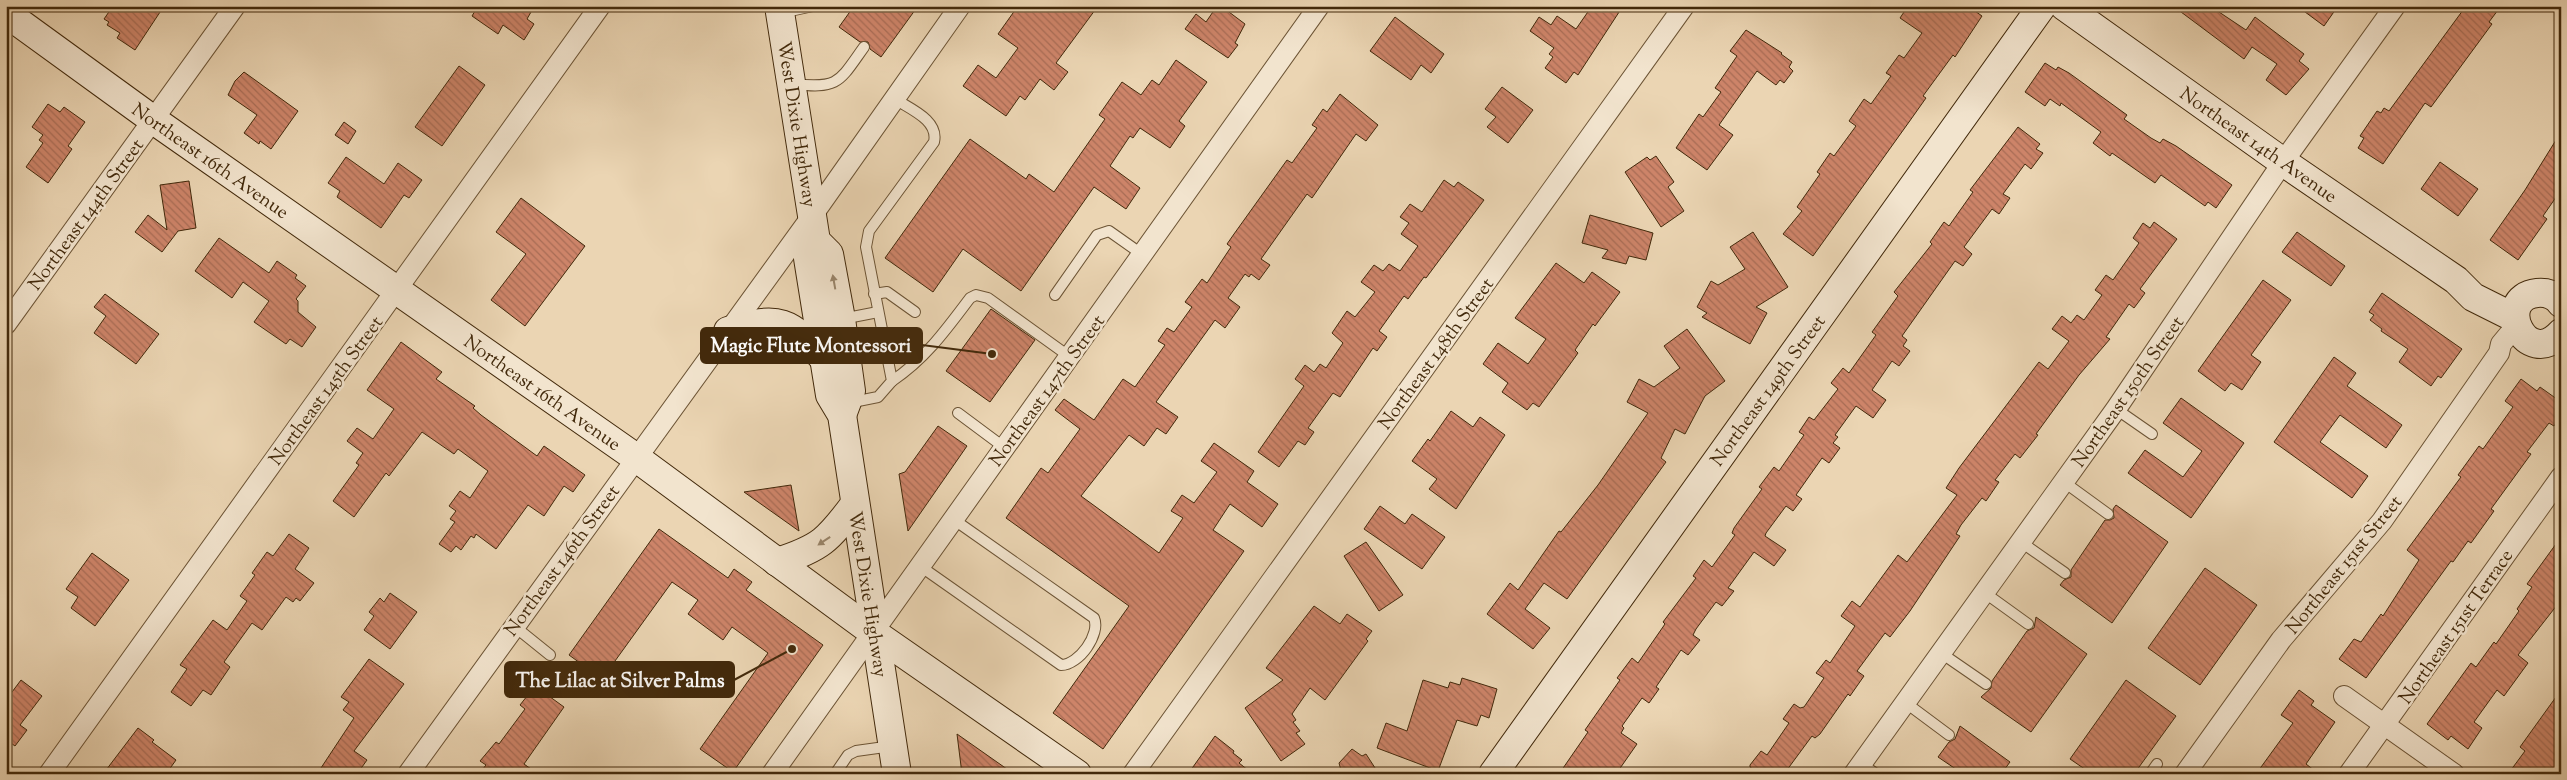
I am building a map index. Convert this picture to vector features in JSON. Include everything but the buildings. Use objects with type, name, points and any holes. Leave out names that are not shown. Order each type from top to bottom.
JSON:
[{"type":"street","name":"Northeast 144th Street","points":[[6,324],[235,6]]},
{"type":"street","name":"Northeast 145th Street","points":[[49,774],[600,6]]},
{"type":"street","name":"Northeast 146th Street","points":[[408,774],[635,457],[728,331],[814,228],[895,99],[960,6]]},
{"type":"street","name":"Northeast 147th Street","points":[[772,774],[1320,6]]},
{"type":"street","name":"Northeast 148th Street","points":[[1133,774],[1684,6]]},
{"type":"street","name":"Northeast 149th Street","points":[[1492,774],[2042,6]]},
{"type":"street","name":"Northeast 14th Avenue","points":[[2064,6],[2283,162],[2456,280],[2469,282],[2503,295],[2542,319]]},
{"type":"street","name":"Northeast 150th Street","points":[[1864,770],[1906,703],[2116,409],[2283,162],[2395,6]]},
{"type":"street","name":"West Dixie Highway","points":[[779,10],[814,228],[829,254],[841,319],[851,391],[844,410],[855,504],[897,774]]},
{"type":"street","name":"Northeast 16th Avenue","points":[[6,13],[152,120],[398,289],[635,457],[874,632],[1077,774]]},
{"type":"street","name":"West Dixie Highway","points":[[814,228],[808,258],[830,395],[844,410]]},
{"type":"street","name":"Northeast 151st Street","points":[[2185,774],[2281,640],[2382,521],[2499,353],[2501,344],[2542,319]]},
{"type":"street","points":[[728,331],[756,322],[771,321],[782,323],[801,334],[825,360]]},
{"type":"street","name":"Northeast 151st Terrace","points":[[2349,774],[2561,477]]},
{"type":"street","points":[[777,562],[806,552],[830,536],[855,504]]},
{"type":"street","points":[[2344,696],[2454,774]]},
{"type":"lane","points":[[779,10],[813,6]]},
{"type":"lane","points":[[790,84],[819,87],[837,82],[864,47]]},
{"type":"lane","points":[[892,381],[866,246],[869,231],[934,142],[936,133],[933,125],[895,99]]},
{"type":"lane","points":[[1055,295],[1097,235],[1103,231],[1109,231],[1143,255]]},
{"type":"lane","points":[[874,294],[887,292],[915,312]]},
{"type":"lane","points":[[844,410],[878,397],[892,381],[913,367],[928,353],[970,298],[976,295],[988,298],[1070,357]]},
{"type":"lane","points":[[841,319],[878,312]]},
{"type":"lane","points":[[2116,409],[2152,434]]},
{"type":"lane","points":[[958,413],[1005,448]]},
{"type":"lane","points":[[2064,482],[2108,514]]},
{"type":"lane","points":[[920,566],[1061,665],[1069,665],[1075,661],[1096,633],[1097,625],[1094,618],[953,519]]},
{"type":"lane","points":[[2021,542],[2065,573]]},
{"type":"lane","points":[[1985,592],[2028,624]]},
{"type":"lane","points":[[514,626],[550,655]]},
{"type":"lane","points":[[1941,653],[1986,684]]},
{"type":"lane","points":[[1906,703],[1949,734]]},
{"type":"lane","points":[[835,774],[848,755],[856,751],[892,746]]},
{"type":"lane","points":[[2150,774],[2157,764]]},
{"type":"place","name":"Magic Flute Montessori","points":[[992,354]]},
{"type":"place","name":"The Lilac at Silver Palms","points":[[792,649]]}]
